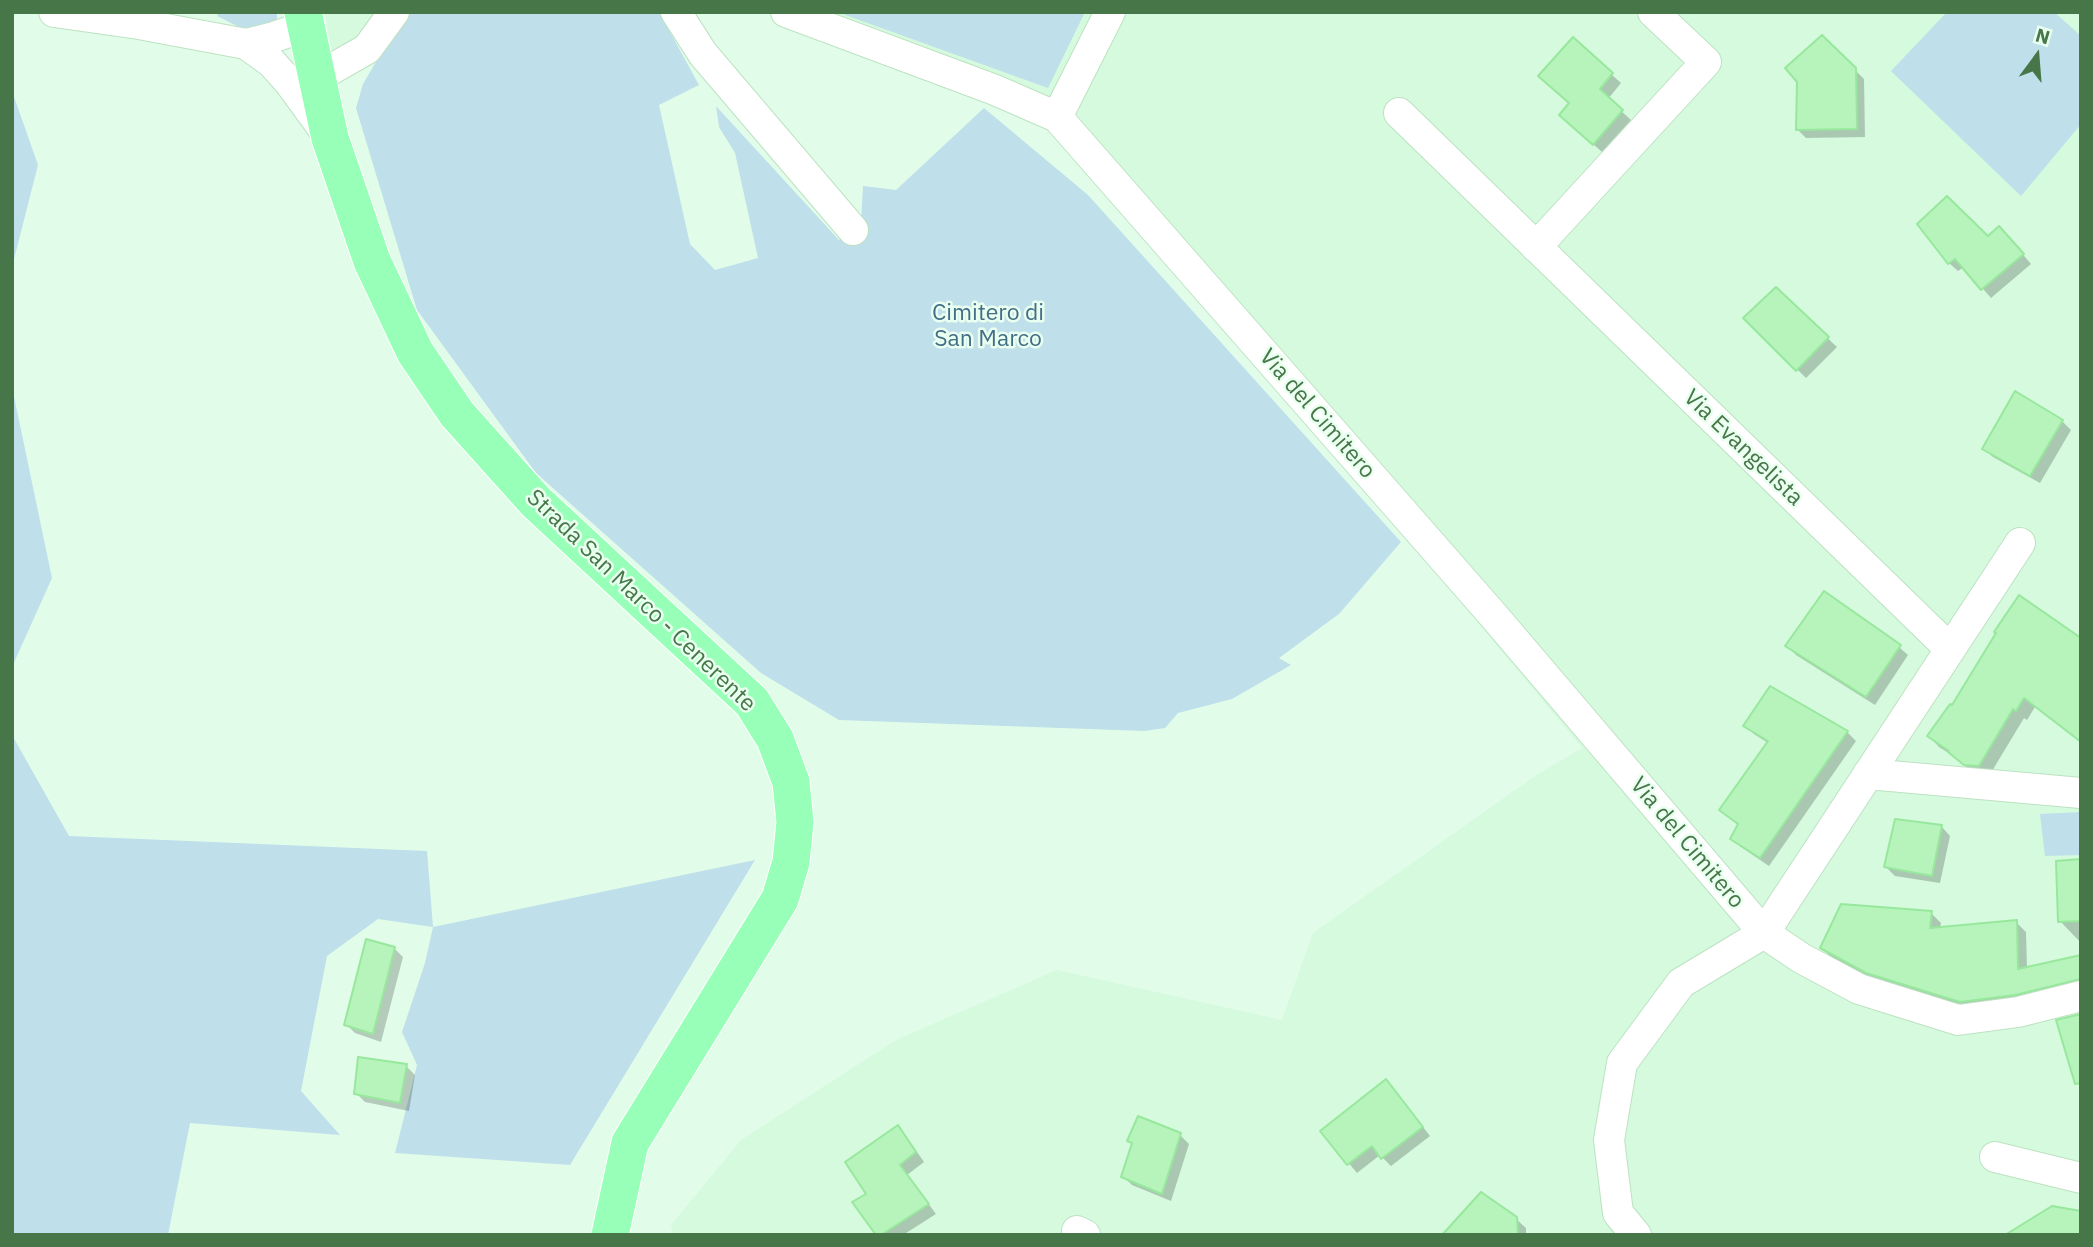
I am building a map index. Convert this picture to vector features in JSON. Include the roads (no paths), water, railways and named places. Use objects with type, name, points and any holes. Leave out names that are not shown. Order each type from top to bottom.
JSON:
[{"type":"main road","name":"Strada San Marco - Cenerente","points":[[304,19],[330,138],[372,261],[415,352],[457,414],[536,502],[752,702],[775,739],[791,782],[794,835],[791,862],[780,899],[630,1143],[610,1235]]},
{"type":"street","points":[[54,12],[236,42],[274,37],[304,19]]},
{"type":"street","points":[[139,24],[167,18],[180,12]]},
{"type":"street","points":[[207,12],[236,42],[271,62],[330,138]]},
{"type":"street","points":[[316,78],[367,49],[394,12]]},
{"type":"street","points":[[676,12],[703,54],[853,230]]},
{"type":"street","name":"Via del Cimitero","points":[[786,12],[996,90],[1057,117],[1493,615],[1764,933],[1801,958],[1858,989],[1958,1020],[2018,1012],[2081,996]]},
{"type":"street","points":[[1057,117],[1110,12]]},
{"type":"street","points":[[1536,247],[1706,62],[1653,12]]},
{"type":"street","name":"Via Evangelista","points":[[1399,113],[1950,649]]},
{"type":"street","points":[[1636,1235],[1618,1213],[1609,1140],[1622,1063],[1681,983],[1764,933],[2020,543]]},
{"type":"street","points":[[1868,774],[2080,792]]},
{"type":"street","points":[[1995,1157],[2081,1178]]},
{"type":"park label","name":"Cimitero di San Marco","points":[[988,326]]}]
